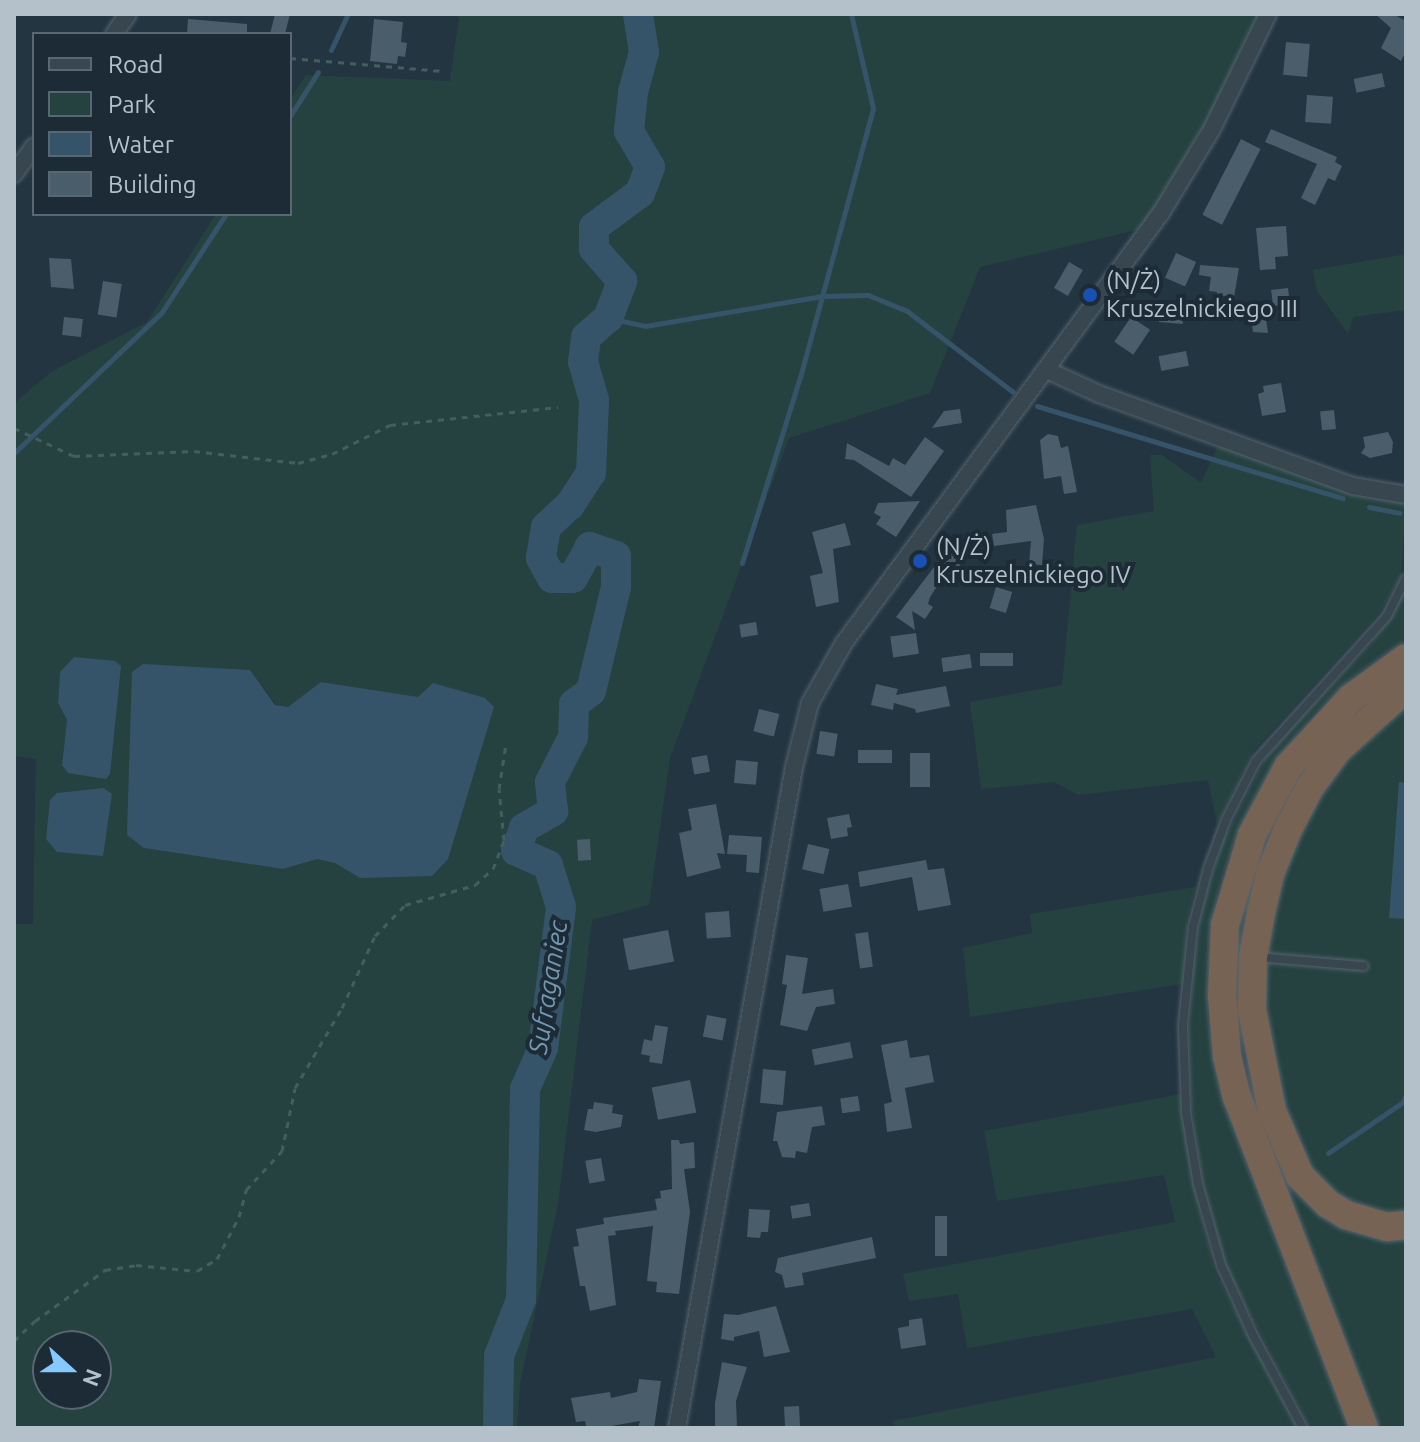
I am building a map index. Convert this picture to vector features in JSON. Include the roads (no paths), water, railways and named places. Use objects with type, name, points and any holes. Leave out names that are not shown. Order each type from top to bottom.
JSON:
[{"type":"highway","points":[[1364,1428],[1237,1098],[1227,1056],[1222,995],[1225,925],[1252,835],[1288,767],[1351,698],[1406,658]]},
{"type":"highway","points":[[1406,688],[1338,749],[1310,787],[1270,874],[1253,957],[1252,1010],[1272,1111],[1300,1176],[1328,1204],[1346,1215],[1387,1227],[1406,1225]]},
{"type":"street","points":[[115,32],[128,14]]},
{"type":"street","points":[[677,1428],[791,780],[810,703],[851,635],[1176,190],[1212,129],[1268,14]]},
{"type":"street","points":[[14,174],[32,149]]},
{"type":"street","points":[[1047,370],[1099,394],[1340,481],[1406,495]]},
{"type":"lane","points":[[1303,1428],[1253,1335],[1221,1265],[1198,1184],[1186,1112],[1183,1025],[1193,927],[1208,869],[1226,820],[1256,761],[1387,616],[1406,578]]},
{"type":"lane","points":[[1253,957],[1364,966]]},
{"type":"water","points":[[74,657],[115,661],[121,666],[110,774],[106,779],[68,773],[62,765],[67,720],[58,703],[60,672]]},
{"type":"water","points":[[143,664],[250,670],[275,705],[288,707],[321,682],[418,697],[433,683],[485,698],[494,707],[448,859],[432,876],[360,878],[335,863],[317,859],[283,869],[144,848],[127,835],[132,672]]},
{"type":"water","points":[[1399,782],[1406,783],[1406,919],[1389,918]]},
{"type":"water","points":[[104,788],[112,794],[103,856],[57,852],[46,839],[50,800],[57,793]]},
{"type":"waterway","points":[[331,50],[348,14]]},
{"type":"waterway","name":"Sufraganiec","points":[[498,1428],[499,1356],[521,1300],[525,1089],[543,1048],[561,907],[548,865],[516,851],[524,828],[553,811],[550,782],[573,737],[574,704],[591,691],[616,587],[616,556],[590,547],[573,578],[552,578],[541,558],[546,527],[570,505],[591,473],[594,400],[583,362],[586,337],[608,318],[622,281],[594,249],[594,227],[640,193],[650,167],[629,131],[633,92],[644,52],[638,14]]},
{"type":"waterway","points":[[742,563],[802,370],[873,108],[851,14]]},
{"type":"waterway","points":[[292,113],[318,72]]},
{"type":"waterway","points":[[14,453],[162,312],[225,216]]},
{"type":"waterway","points":[[608,318],[645,326],[822,296],[868,295],[907,311],[1013,392]]},
{"type":"waterway","points":[[1037,406],[1342,498]]},
{"type":"waterway","points":[[1369,507],[1399,513]]},
{"type":"waterway","points":[[1328,1153],[1403,1102],[1406,1095]]},
{"type":"place","name":"(N/Ż) Kruszelnickiego III","points":[[1090,295]]},
{"type":"place","name":"(N/Ż) Kruszelnickiego IV","points":[[920,561]]}]
